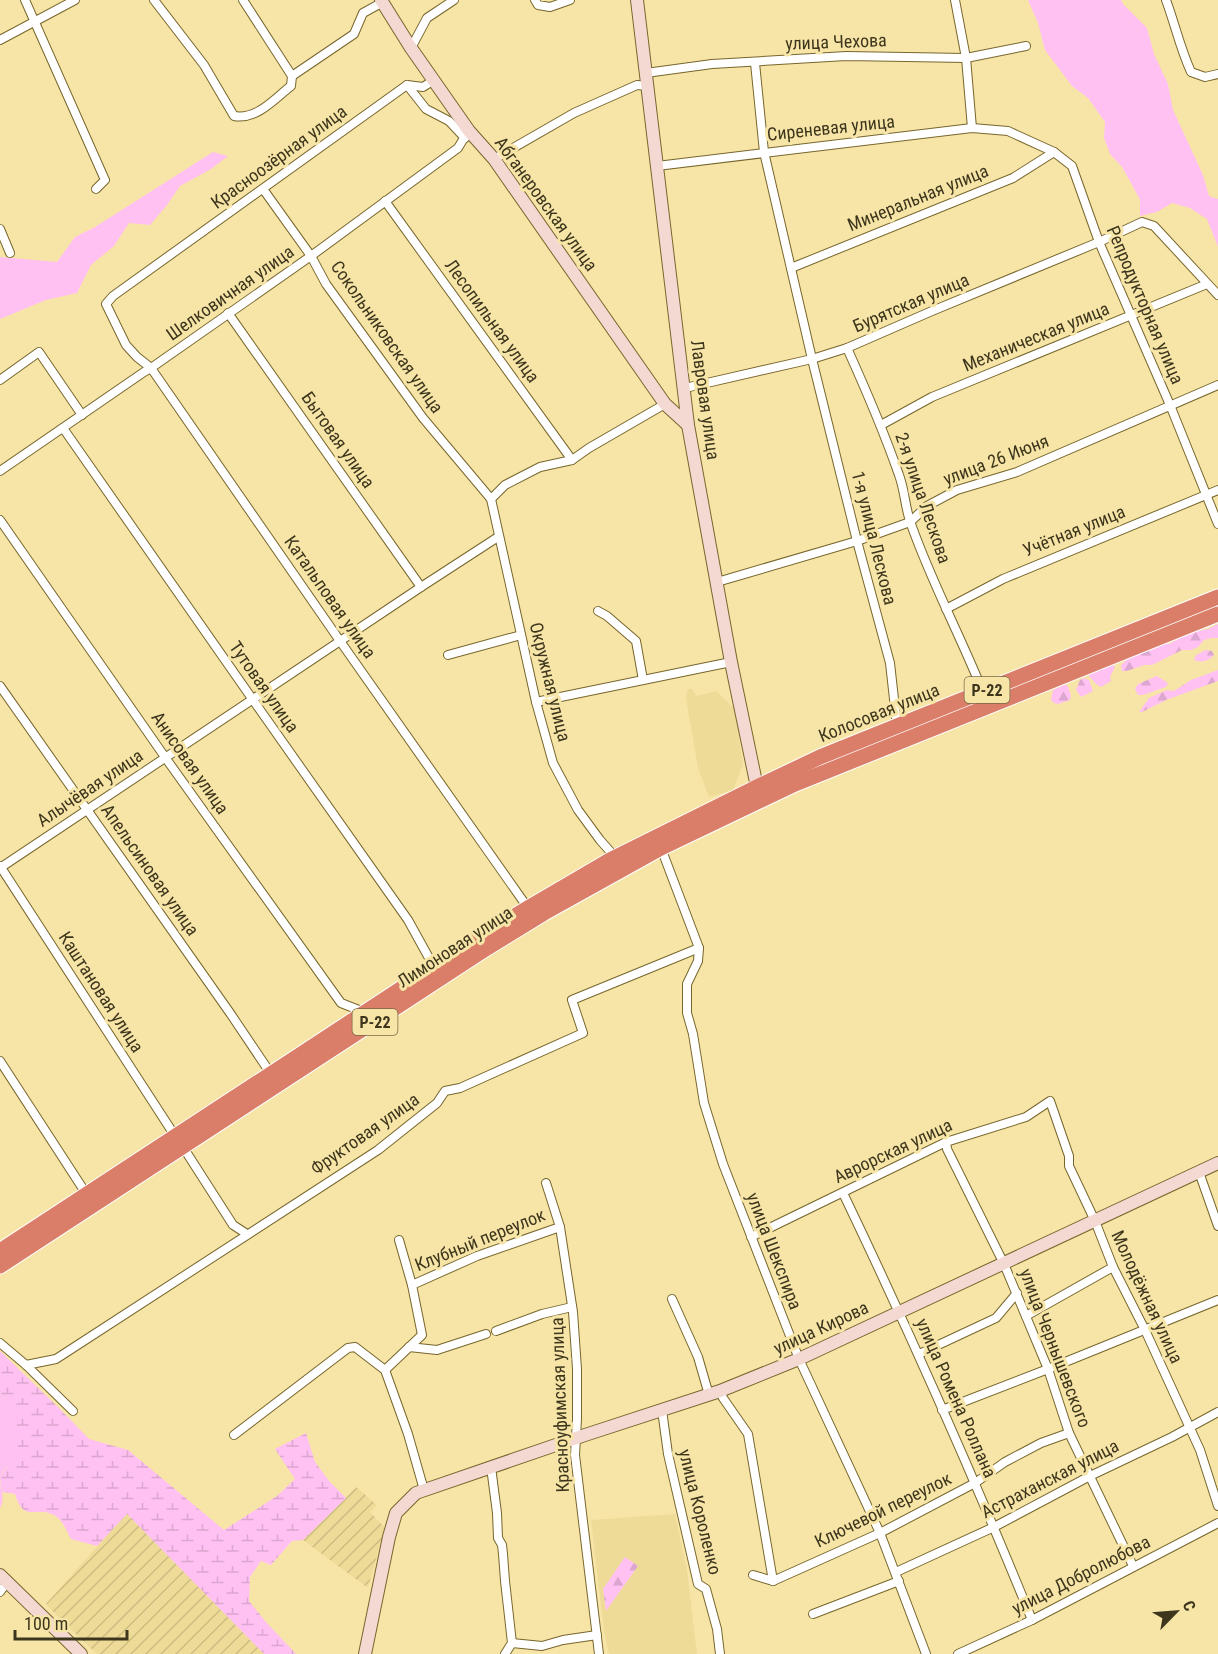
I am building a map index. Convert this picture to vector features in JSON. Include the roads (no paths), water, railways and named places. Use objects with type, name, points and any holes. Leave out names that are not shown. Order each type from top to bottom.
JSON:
[{"type":"highway","name":"Колосовая улица","points":[[759,793],[820,758],[1218,597]]},
{"type":"highway","name":"Колосовая улица","points":[[759,793],[806,780],[1218,614]]},
{"type":"highway","name":"Лимоновая улица","points":[[0,1249],[179,1142],[544,913],[759,793]]},
{"type":"highway","name":"Лимоновая улица","points":[[0,1266],[179,1142],[271,1074],[528,908],[615,857],[759,793]]},
{"type":"street","points":[[25,0],[105,180],[96,189]]},
{"type":"street","points":[[0,40],[75,0]]},
{"type":"street","points":[[154,0],[204,65],[234,116],[241,117],[254,114],[291,86],[292,76],[243,0]]},
{"type":"street","points":[[411,48],[427,18],[454,0]]},
{"type":"street","points":[[535,0],[538,5],[550,7],[570,0]]},
{"type":"street","name":"Лавровая улица","points":[[638,0],[688,424],[731,662],[759,793]]},
{"type":"street","points":[[955,0],[965,58],[972,128]]},
{"type":"street","points":[[1166,0],[1175,22],[1182,52],[1191,72],[1204,77],[1218,74]]},
{"type":"street","points":[[292,76],[354,34],[363,13],[382,1]]},
{"type":"street","name":"Абганеровская улица","points":[[382,1],[467,134],[494,159],[665,404],[688,424]]},
{"type":"street","name":"улица Чехова","points":[[646,73],[712,64],[846,56],[965,58],[1026,46]]},
{"type":"street","name":"1-я улица Лескова","points":[[755,63],[764,152],[812,359],[890,663],[897,726]]},
{"type":"street","points":[[407,85],[423,87],[434,80]]},
{"type":"street","points":[[407,85],[426,109],[467,134]]},
{"type":"street","name":"Красноозёрная улица","points":[[106,304],[113,296],[407,85]]},
{"type":"street","points":[[494,159],[574,113],[637,85],[648,86]]},
{"type":"street","name":"Сиреневая улица","points":[[657,166],[972,128],[1008,131]]},
{"type":"street","name":"Репродукторная улица","points":[[1008,131],[1054,152],[1072,165],[1099,242],[1170,405],[1218,524]]},
{"type":"street","name":"Шелковичная улица","points":[[0,471],[311,256],[458,148],[467,134]]},
{"type":"street","name":"Минеральная улица","points":[[791,268],[1013,178],[1054,152]]},
{"type":"street","name":"Сокольниковская улица","points":[[263,189],[311,256],[326,284],[423,418],[491,499]]},
{"type":"street","name":"Лесопильная улица","points":[[385,201],[572,460]]},
{"type":"street","name":"Бурятская улица","points":[[684,388],[812,359],[848,348],[932,310],[1099,242],[1142,222],[1154,226],[1207,284]]},
{"type":"street","points":[[0,229],[10,253]]},
{"type":"street","points":[[1207,284],[1218,295]]},
{"type":"street","name":"Механическая улица","points":[[881,425],[932,398],[1207,284]]},
{"type":"street","name":"Катальповая улица","points":[[106,304],[126,345],[151,368],[528,908]]},
{"type":"street","name":"Бытовая улица","points":[[228,313],[421,587]]},
{"type":"street","name":"2-я улица Лескова","points":[[848,348],[881,425],[900,478],[910,522],[983,692]]},
{"type":"street","points":[[0,380],[39,352],[82,415]]},
{"type":"street","name":"улица 26 Июня","points":[[717,582],[857,541],[910,522],[927,506],[957,490],[1017,472],[1218,385]]},
{"type":"street","points":[[491,499],[505,485],[540,467],[572,460],[665,404]]},
{"type":"street","name":"Тутовая улица","points":[[63,428],[408,920],[434,967]]},
{"type":"street","name":"Учётная улица","points":[[946,609],[1003,579],[1218,490]]},
{"type":"street","name":"Окружная улица","points":[[491,499],[536,702],[553,763],[578,810],[615,857]]},
{"type":"street","name":"Анисовая улица","points":[[0,520],[165,758],[341,1003],[365,1012]]},
{"type":"street","name":"Алычёвая улица","points":[[0,867],[498,537]]},
{"type":"street","points":[[598,611],[636,641],[644,680]]},
{"type":"street","points":[[448,655],[521,634]]},
{"type":"street","points":[[536,702],[731,662]]},
{"type":"street","name":"Апельсиновая улица","points":[[0,686],[271,1074]]},
{"type":"street","points":[[661,848],[699,948]]},
{"type":"street","name":"Каштановая улица","points":[[0,867],[233,1225],[247,1234]]},
{"type":"street","name":"Фруктовая улица","points":[[26,1365],[56,1359],[378,1150],[437,1103],[446,1091],[460,1088],[583,1032],[573,1000],[699,948]]},
{"type":"street","name":"улица Шекспира","points":[[699,948],[698,961],[687,984],[687,1013],[693,1034],[704,1103],[723,1164],[799,1359],[880,1533],[926,1654]]},
{"type":"street","points":[[0,1061],[87,1195]]},
{"type":"street","name":"Аврорская улица","points":[[751,1237],[946,1142],[1026,1117],[1050,1101]]},
{"type":"street","name":"Молодёжная улица","points":[[1050,1101],[1069,1156],[1070,1166],[1113,1267],[1145,1330],[1200,1450],[1218,1506]]},
{"type":"street","name":"улица Чернышевского","points":[[946,1142],[947,1149],[1017,1293],[1048,1369],[1069,1433],[1133,1566]]},
{"type":"street","name":"улица Кирова","points":[[424,1490],[715,1393],[799,1359],[1218,1163]]},
{"type":"street","points":[[1199,1172],[1218,1226]]},
{"type":"street","name":"Красноуфимская улица","points":[[546,1183],[560,1227],[572,1307],[577,1369],[575,1455],[599,1654]]},
{"type":"street","name":"улица Ромена Роллана","points":[[843,1193],[919,1354],[1032,1620]]},
{"type":"street","name":"Клубный переулок","points":[[412,1285],[477,1256],[560,1227]]},
{"type":"street","points":[[386,1370],[422,1335],[412,1285],[399,1240]]},
{"type":"street","points":[[1026,1316],[1113,1267]]},
{"type":"street","points":[[919,1354],[996,1318],[1017,1293]]},
{"type":"street","points":[[672,1299],[715,1393],[723,1398],[748,1434],[773,1581],[753,1575]]},
{"type":"street","points":[[942,1410],[1218,1300]]},
{"type":"street","points":[[496,1330],[542,1314],[572,1307]]},
{"type":"street","points":[[409,1347],[437,1350],[486,1334]]},
{"type":"street","points":[[0,1343],[73,1411]]},
{"type":"street","points":[[234,1435],[348,1348],[359,1348],[386,1370],[424,1490],[416,1493],[396,1514],[389,1537],[365,1654]]},
{"type":"street","name":"улица Короленко","points":[[662,1410],[668,1454],[698,1584],[706,1589],[717,1629],[720,1654]]},
{"type":"street","name":"Астраханская улица","points":[[813,1614],[898,1577],[1218,1412]]},
{"type":"street","name":"Ключевой переулок","points":[[773,1581],[880,1533],[975,1484],[1005,1461],[1041,1443],[1069,1433]]},
{"type":"street","points":[[491,1467],[512,1643],[505,1654]]},
{"type":"street","name":"улица Добролюбова","points":[[958,1654],[1032,1620],[1218,1523]]},
{"type":"street","points":[[2,1583],[81,1654]]},
{"type":"street","points":[[512,1643],[542,1646],[597,1635]]}]
